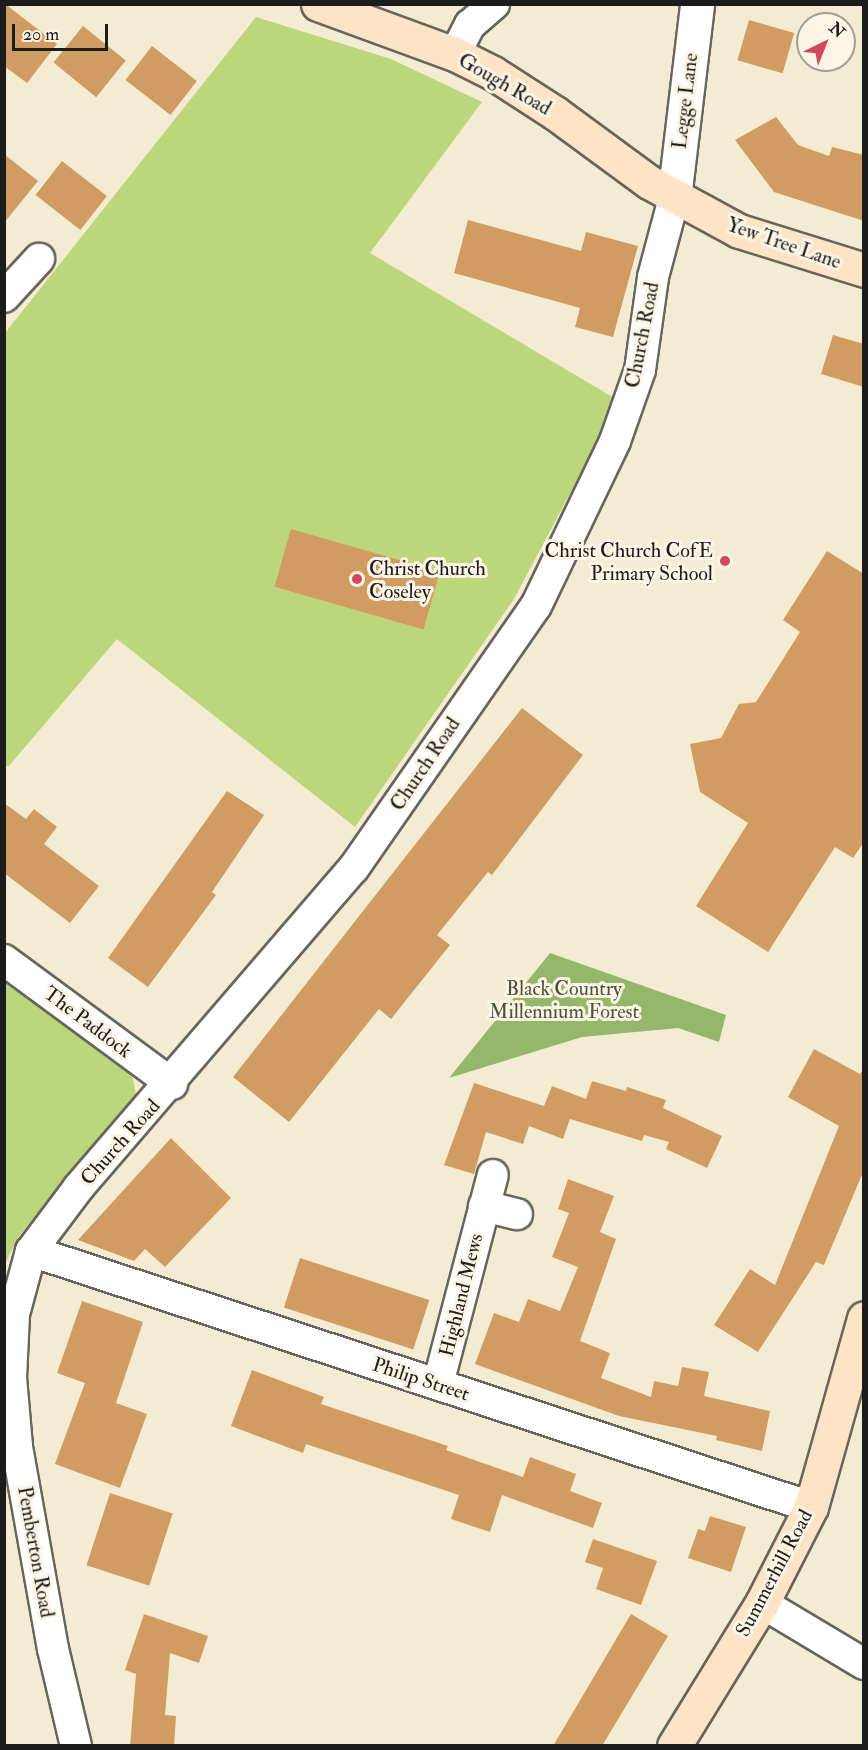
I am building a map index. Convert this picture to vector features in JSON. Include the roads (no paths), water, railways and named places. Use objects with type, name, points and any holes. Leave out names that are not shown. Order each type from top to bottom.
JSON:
[{"type":"main road","name":"Gough Road","points":[[318,4],[455,54],[523,91],[674,198]]},
{"type":"main road","name":"Yew Tree Lane","points":[[674,198],[739,231],[864,270]]},
{"type":"main road","name":"Summerhill Road","points":[[674,1746],[762,1603],[811,1507],[856,1366],[864,1318]]},
{"type":"street","points":[[455,54],[470,25],[494,4]]},
{"type":"street","name":"Legge Lane","points":[[674,198],[697,4]]},
{"type":"street","name":"Church Road","points":[[31,1251],[80,1187],[171,1084],[353,869],[536,606],[615,441],[640,370],[653,277],[674,198]]},
{"type":"street","points":[[5,293],[39,259]]},
{"type":"street","name":"The Paddock","points":[[4,960],[171,1084]]},
{"type":"street","name":"Highland Mews","points":[[438,1384],[493,1175]]},
{"type":"street","name":"Highland Mews","points":[[484,1206],[517,1214]]},
{"type":"street","name":"Philip Street","points":[[31,1251],[811,1507]]},
{"type":"street","name":"Pemberton Road","points":[[31,1251],[14,1314],[11,1447],[53,1649],[76,1746]]},
{"type":"street","points":[[762,1603],[864,1664]]},
{"type":"place","name":"Christ Church CofE Primary School","points":[[725,561]]},
{"type":"place","name":"Christ Church Coseley","points":[[357,579]]},
{"type":"park label","name":"Black Country Millennium Forest","points":[[564,1000]]}]
